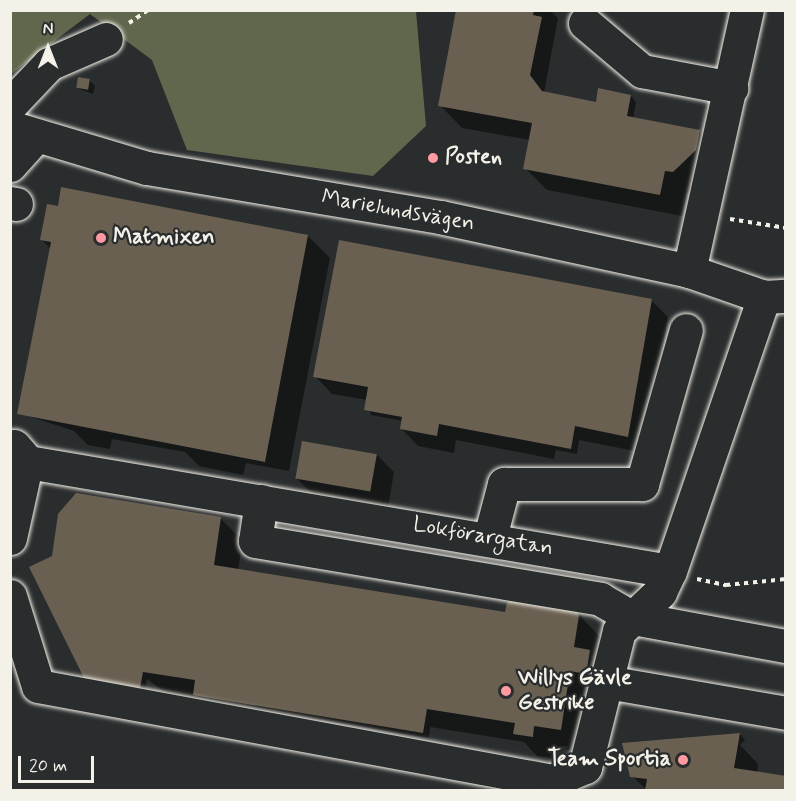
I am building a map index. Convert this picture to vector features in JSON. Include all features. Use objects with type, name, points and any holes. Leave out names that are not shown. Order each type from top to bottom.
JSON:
[{"type":"street","points":[[689,271],[706,214],[747,10]]},
{"type":"street","points":[[585,24],[642,72],[731,88]]},
{"type":"street","points":[[10,105],[49,64],[106,39]]},
{"type":"street","points":[[10,165],[23,132]]},
{"type":"street","name":"Marielundsvägen","points":[[23,132],[147,168],[440,217],[689,271],[775,296]]},
{"type":"street","points":[[10,596],[38,686],[552,781],[585,766],[619,631],[660,592],[670,571],[775,296]]},
{"type":"street","points":[[490,537],[504,484],[642,484],[686,330]]},
{"type":"street","points":[[10,538],[16,454]]},
{"type":"street","name":"Lokförargatan","points":[[16,454],[261,501],[490,537],[670,571]]},
{"type":"street","points":[[261,501],[255,541],[600,599],[633,618],[786,646]]},
{"type":"street","points":[[607,682],[786,712]]},
{"type":"path","points":[[706,214],[786,228]]},
{"type":"path","points":[[670,571],[726,585],[786,579]]},
{"type":"green space","points":[[11,11],[416,11],[426,126],[373,176],[187,150],[152,60],[90,14],[11,74]]},
{"type":"building","points":[[456,10],[534,10],[533,15],[542,17],[530,75],[542,91],[596,102],[598,88],[631,95],[627,116],[700,130],[696,150],[673,172],[665,171],[660,195],[523,169],[532,123],[438,106]]},
{"type":"building","points":[[78,77],[90,79],[88,90],[76,88]]},
{"type":"building","points":[[61,187],[308,235],[265,462],[17,414],[51,242],[40,240],[47,204],[58,206]]},
{"type":"building","points":[[339,240],[652,299],[628,437],[575,426],[571,449],[439,424],[437,436],[400,429],[402,417],[364,410],[368,387],[313,377]]},
{"type":"building","points":[[302,441],[377,454],[370,492],[295,478]]},
{"type":"building","points":[[76,493],[221,517],[214,565],[505,612],[507,603],[518,595],[571,604],[579,615],[574,647],[590,650],[586,674],[570,671],[561,730],[534,726],[533,737],[513,734],[515,723],[427,709],[423,733],[193,695],[195,680],[143,672],[140,688],[84,678],[29,567],[52,556],[58,514]]},
{"type":"building","points":[[740,733],[734,768],[786,776],[786,790],[645,790],[647,779],[630,777],[622,743]]},
{"type":"place","name":"Posten","points":[[433,158]]},
{"type":"place","name":"Matmixen","points":[[101,238]]},
{"type":"place","name":"Willys Gävle Gestrike","points":[[506,691]]},
{"type":"place","name":"Team Sportia","points":[[683,760]]}]
